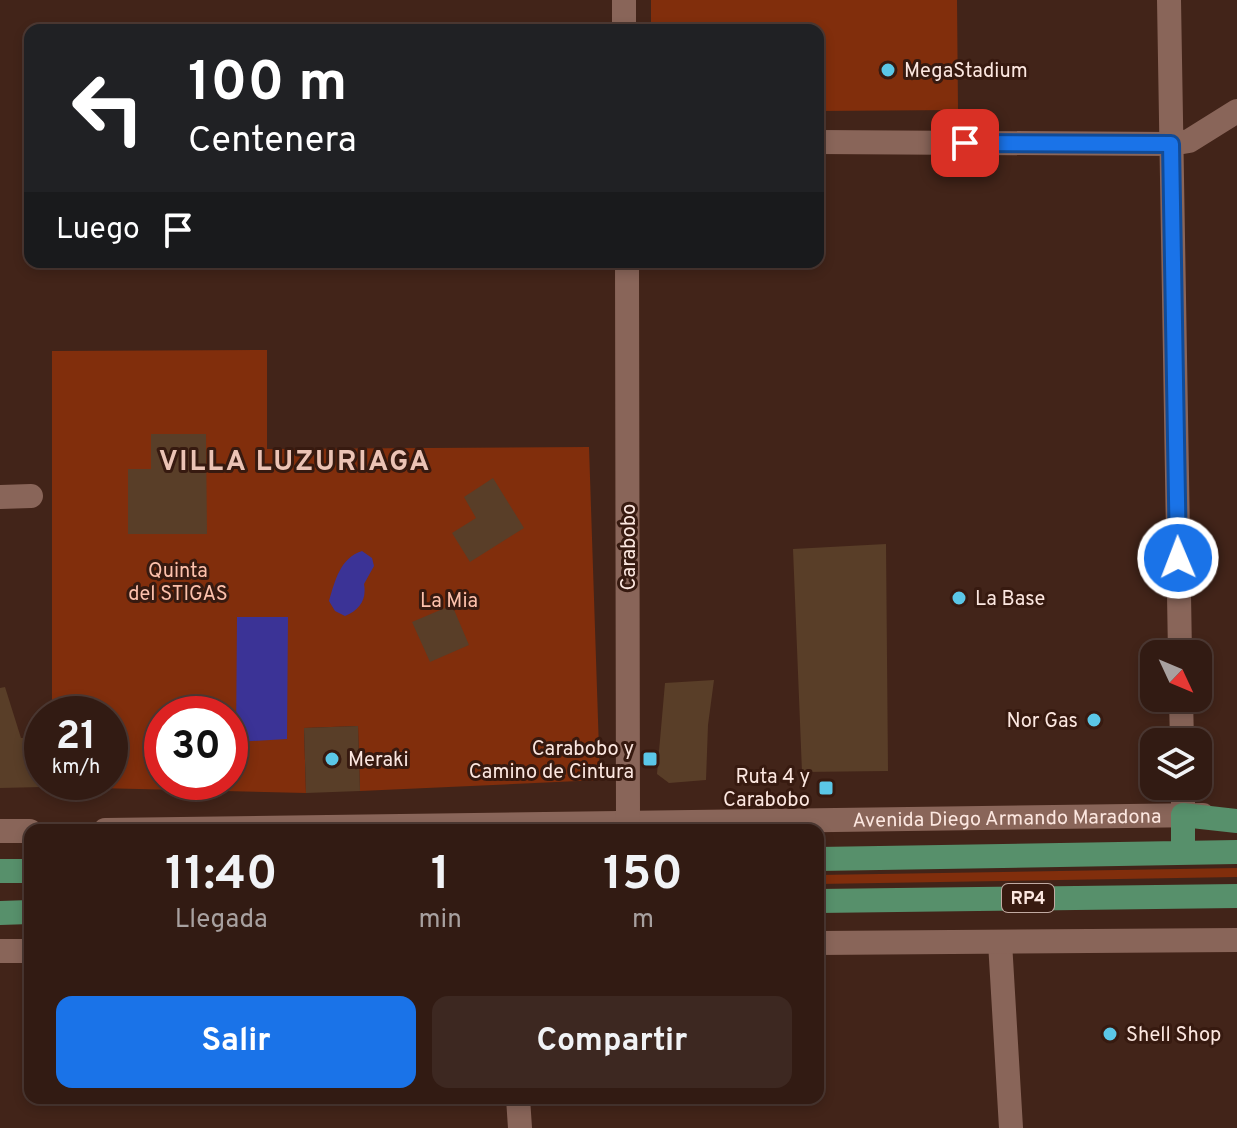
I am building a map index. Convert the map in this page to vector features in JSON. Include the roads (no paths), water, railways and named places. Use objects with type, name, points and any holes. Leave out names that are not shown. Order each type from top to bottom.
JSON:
[{"type":"main road","points":[[1183,852],[1183,815],[1237,821]]},
{"type":"main road","name":"Avenida Diego Armando Maradona","points":[[824,859],[1237,852]]},
{"type":"main road","points":[[0,871],[24,871]]},
{"type":"main road","name":"RP4","points":[[824,901],[1237,896]]},
{"type":"main road","points":[[0,913],[24,912]]},
{"type":"street","points":[[624,0],[624,24]]},
{"type":"street","points":[[1169,0],[1180,640]]},
{"type":"street","points":[[824,142],[1171,144],[1189,141],[1237,111]]},
{"type":"street","name":"Carabobo","points":[[625,824],[627,268]]},
{"type":"street","points":[[0,497],[31,496]]},
{"type":"street","points":[[1183,800],[1183,815]]},
{"type":"street","name":"Avenida Diego Armando Maradona","points":[[726,824],[1237,814]]},
{"type":"street","points":[[0,831],[24,831]]},
{"type":"street","points":[[824,943],[1237,940]]},
{"type":"street","points":[[1000,942],[1011,1128]]},
{"type":"street","points":[[0,951],[24,951]]},
{"type":"street","points":[[518,1104],[520,1128]]},
{"type":"place","name":"MegaStadium","points":[[888,70]]},
{"type":"place","name":"La Base","points":[[959,598]]},
{"type":"place","name":"Nor Gas","points":[[1094,720]]},
{"type":"place","name":"Meraki","points":[[332,759]]},
{"type":"place","name":"Carabobo y Camino de Cintura","points":[[650,759]]},
{"type":"place","name":"Ruta 4 y Carabobo","points":[[826,788]]},
{"type":"place","name":"Shell Shop","points":[[1110,1034]]},
{"type":"district","name":"VILLA LUZURIAGA","points":[[295,460]]},
{"type":"park label","name":"Quinta del STIGAS","points":[[178,582]]},
{"type":"park label","name":"La Mia","points":[[449,600]]}]
